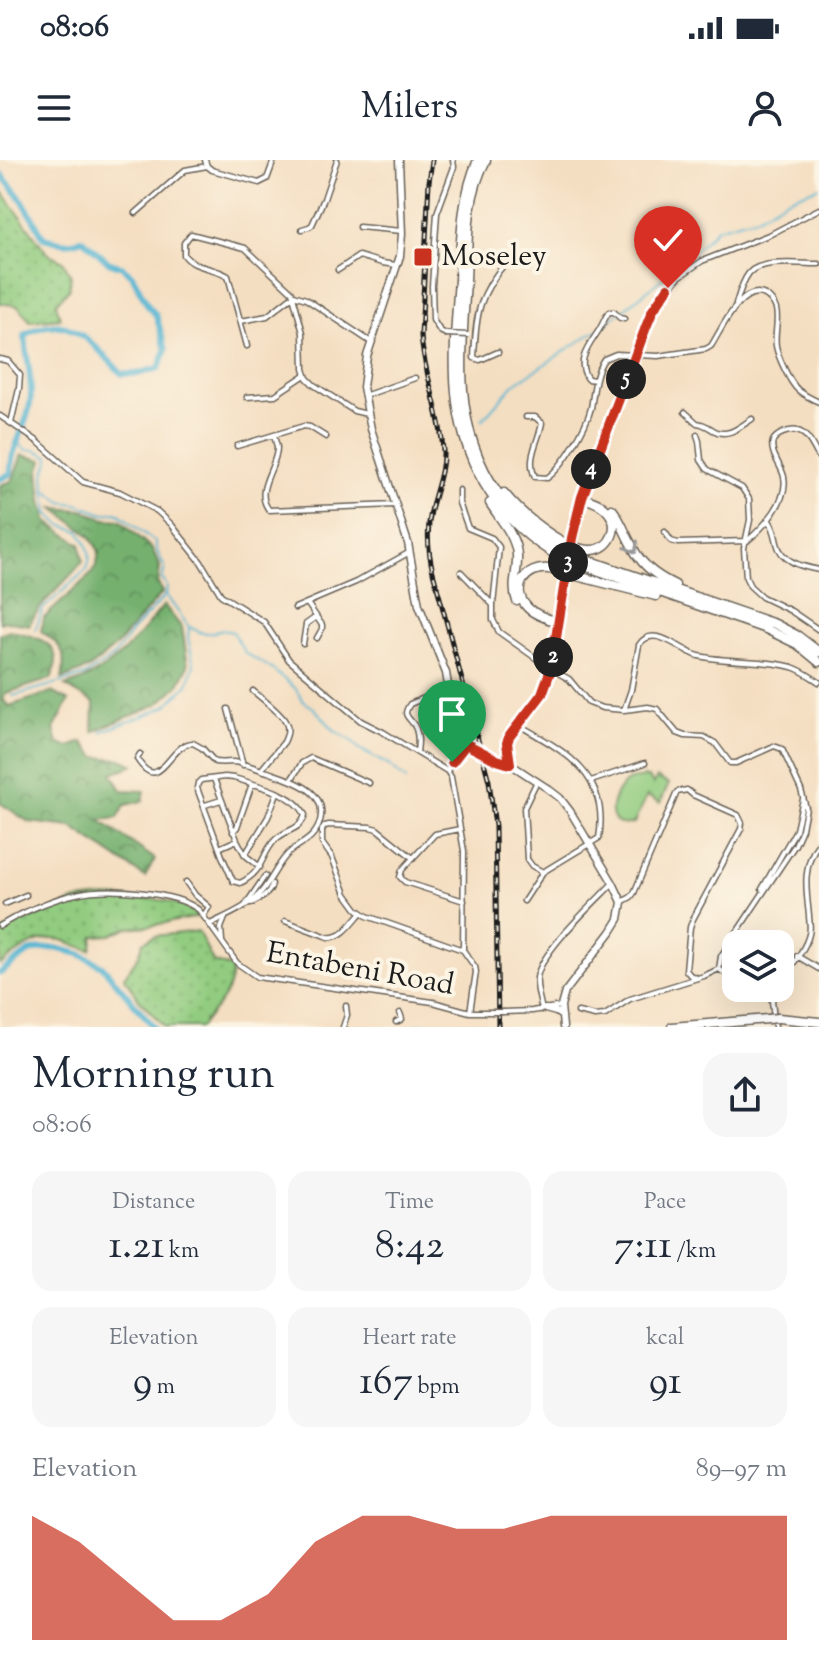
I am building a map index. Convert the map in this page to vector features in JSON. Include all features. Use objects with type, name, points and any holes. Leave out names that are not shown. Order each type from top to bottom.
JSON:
[{"type":"highway","points":[[478,160],[468,184],[462,222],[455,362],[462,439],[484,493],[511,534],[517,549],[514,590],[517,602],[530,615],[558,625]]},
{"type":"highway","points":[[486,160],[475,184],[469,218],[462,353],[465,408],[474,445],[486,473],[506,505],[530,529],[550,543],[585,559],[784,629],[819,652]]},
{"type":"highway","points":[[460,417],[482,480],[504,513],[527,536],[578,565],[788,638],[819,662]]},
{"type":"highway","points":[[474,445],[499,487],[528,518],[565,542],[598,549],[612,537],[613,521],[606,509],[583,495]]},
{"type":"highway","points":[[583,495],[602,501],[614,511],[636,555],[652,572],[687,590],[733,606],[742,613]]},
{"type":"highway","points":[[558,625],[532,611],[522,600],[521,584],[532,570],[549,569],[722,614]]},
{"type":"highway","points":[[672,1027],[768,1019],[777,1023],[819,1022]]},
{"type":"main road","points":[[399,160],[402,231],[398,265],[371,342],[364,371],[364,396],[410,552],[419,605],[444,667],[454,722],[466,744],[510,764],[553,792],[565,804],[622,902],[616,925],[565,992],[561,1006],[563,1021]]},
{"type":"main road","points":[[544,1010],[556,1012],[563,1021]]},
{"type":"street","points":[[136,213],[185,170],[206,163],[218,172],[259,183],[267,179],[274,160]]},
{"type":"street","points":[[302,229],[312,225],[337,160]]},
{"type":"street","points":[[453,160],[454,167],[437,213],[433,320],[446,334],[476,335]]},
{"type":"street","points":[[510,764],[507,743],[517,724],[542,694],[551,669],[572,538],[583,495],[653,310],[668,288],[702,261],[771,234],[819,209]]},
{"type":"street","points":[[359,227],[402,231]]},
{"type":"street","points":[[247,346],[228,276],[186,259],[183,247],[189,235],[196,234],[245,248],[294,295],[306,299],[371,342]]},
{"type":"street","points":[[338,270],[359,256],[398,265]]},
{"type":"street","points":[[498,352],[480,360],[476,360],[474,355],[482,296],[508,260]]},
{"type":"street","points":[[526,417],[535,417],[542,423],[531,469],[535,477],[543,479],[557,469],[589,414],[599,367],[607,357],[616,354],[666,356],[709,348],[753,269],[774,264],[819,264]]},
{"type":"street","points":[[735,306],[752,294],[763,294],[771,300],[776,316],[776,348],[783,365],[795,388],[819,402]]},
{"type":"street","points":[[241,321],[267,316],[294,295]]},
{"type":"street","points":[[294,295],[303,333],[305,375],[314,385],[354,411],[367,414]]},
{"type":"street","points":[[595,380],[590,381],[585,375],[582,361],[588,346],[609,312],[624,319]]},
{"type":"street","points":[[0,359],[8,361],[20,375],[13,424]]},
{"type":"street","points":[[247,397],[275,395],[305,375]]},
{"type":"street","points":[[364,396],[415,378]]},
{"type":"street","points":[[685,412],[697,423],[724,434],[752,419]]},
{"type":"street","points":[[0,416],[27,434],[83,482],[128,496],[157,511],[201,562],[221,595],[260,619],[289,660],[361,721],[447,771],[451,777],[464,851],[463,950]]},
{"type":"street","points":[[697,423],[695,430],[701,460],[707,469],[736,484],[749,499],[751,512],[744,542],[746,578],[750,586],[762,597],[802,617],[819,630]]},
{"type":"street","points":[[237,446],[304,426],[326,437]]},
{"type":"street","points":[[665,532],[671,541],[678,543],[744,542],[768,519],[777,506],[784,485],[784,477],[772,449],[777,436],[801,432],[810,440],[819,458]]},
{"type":"street","points":[[274,435],[276,453],[267,476],[263,500],[272,511],[395,505]]},
{"type":"street","points":[[459,490],[459,503],[468,528],[492,538],[499,547],[493,605],[493,620],[499,632],[569,679],[592,705],[624,710],[657,709],[677,733],[704,737],[715,743],[730,763],[771,747],[782,749],[786,756],[806,808],[798,837],[721,956],[719,969]]},
{"type":"street","points":[[768,519],[773,525],[780,552],[797,565],[819,570]]},
{"type":"street","points":[[295,608],[356,582],[410,552]]},
{"type":"street","points":[[461,572],[493,605]]},
{"type":"street","points":[[307,603],[322,627],[317,638]]},
{"type":"street","points":[[303,644],[306,624],[316,617]]},
{"type":"street","points":[[624,710],[639,645],[649,636],[666,640],[698,656],[792,667],[819,682]]},
{"type":"street","points":[[417,752],[417,732],[406,709],[410,704],[449,687]]},
{"type":"street","points":[[253,691],[284,719],[287,726],[284,742],[261,770]]},
{"type":"street","points":[[228,709],[243,765]]},
{"type":"street","points":[[517,724],[569,756],[591,781],[600,824],[599,838],[543,872],[524,901]]},
{"type":"street","points":[[138,756],[148,772],[158,771],[179,747],[189,742],[199,746],[215,762],[261,770],[306,786],[315,795],[320,807],[319,824],[312,835],[286,856],[262,891],[244,906]]},
{"type":"street","points":[[447,771],[466,744]]},
{"type":"street","points":[[291,780],[302,763],[311,758],[369,783]]},
{"type":"street","points":[[591,781],[645,763]]},
{"type":"street","points":[[229,777],[252,784],[293,800],[304,811],[304,819],[299,826],[275,841],[259,869],[245,881],[235,883],[197,788],[201,780],[214,779],[229,777]]},
{"type":"street","points":[[214,779],[237,840],[245,855],[266,877],[244,906]]},
{"type":"street","points":[[537,781],[524,808],[526,844],[528,861],[543,872]]},
{"type":"street","points":[[233,832],[252,784]]},
{"type":"street","points":[[622,902],[634,893],[677,792],[687,790],[740,817],[741,829],[690,927],[686,970],[680,983]]},
{"type":"street","points":[[245,855],[268,817],[277,793]]},
{"type":"street","points":[[204,805],[221,800]]},
{"type":"street","points":[[413,858],[374,828],[329,825],[322,830],[322,843],[332,857],[346,894],[361,913],[463,950],[476,972],[470,1012]]},
{"type":"street","points":[[460,829],[435,834],[400,877],[402,881],[464,901]]},
{"type":"street","points":[[219,848],[237,840]]},
{"type":"street","points":[[794,961],[810,932],[807,871],[811,855],[819,843]]},
{"type":"street","name":"Entabeni Road","points":[[186,882],[209,907],[205,916],[242,968],[257,977],[433,1002],[470,1012],[544,1010],[561,1006]]},
{"type":"street","points":[[544,1010],[537,980],[543,961],[613,883]]},
{"type":"street","points":[[210,924],[267,893],[272,884]]},
{"type":"street","points":[[0,926],[68,896],[99,891],[169,897],[190,903],[205,916],[224,916]]},
{"type":"street","points":[[5,904],[26,895]]},
{"type":"street","points":[[285,921],[335,938],[361,913]]},
{"type":"street","points":[[222,941],[224,916]]},
{"type":"street","points":[[797,956],[819,969]]},
{"type":"street","points":[[578,1012],[605,1015],[630,999],[719,969]]},
{"type":"street","points":[[686,970],[697,978]]},
{"type":"street","points":[[773,1002],[777,1023]]},
{"type":"street","points":[[343,1027],[346,1006]]},
{"type":"street","points":[[396,1022],[402,1019],[400,1013]]},
{"type":"green space","points":[[0,188],[47,253],[63,261],[71,276],[69,289],[56,303],[60,318],[30,321],[18,306],[0,303]]},
{"type":"green space","points":[[22,455],[43,460],[39,472],[48,522],[80,544],[83,561],[29,625],[0,623],[0,485],[12,481]]},
{"type":"green space","points":[[54,508],[82,510],[105,519],[120,520],[152,549],[160,566],[158,584],[163,592],[115,647],[90,668],[62,679],[63,655],[58,645],[41,631],[44,618],[91,574],[99,551],[89,535]]},
{"type":"green space","points":[[164,605],[182,628],[188,666],[178,686],[158,704],[93,732],[94,703],[65,686],[109,664],[132,643]]},
{"type":"green space","points":[[9,630],[45,642],[54,653],[56,662],[51,679],[6,693],[3,700],[9,706],[52,692],[69,701],[54,729],[58,744],[69,747],[83,742],[96,757],[121,759],[134,765],[112,773],[122,790],[145,791],[143,801],[125,805],[118,818],[99,820],[155,859],[145,877],[71,827],[29,822],[0,803],[0,634]]},
{"type":"green space","points":[[644,777],[653,784],[657,778],[669,784],[660,803],[647,796],[634,823],[617,822],[612,811],[615,796],[625,783]]},
{"type":"green space","points":[[104,897],[167,901],[179,904],[198,917],[94,936],[91,950],[66,941],[47,939],[22,949],[0,965],[0,933],[77,900]]},
{"type":"green space","points":[[198,931],[213,962],[232,968],[229,986],[201,1027],[165,1027],[141,1002],[124,977],[143,942],[155,936]]},
{"type":"waterway","points":[[0,173],[23,201],[44,238],[68,243],[84,240],[108,262],[132,275],[156,315],[166,350],[159,368],[137,374],[122,374],[91,342],[67,328],[54,325],[25,335],[30,401],[10,474],[0,479]]},
{"type":"waterway","points":[[602,327],[691,255],[717,228],[757,217],[787,199],[819,187]]},
{"type":"waterway","points":[[482,420],[513,385],[597,330]]},
{"type":"waterway","points":[[18,443],[26,450],[36,450],[50,457],[44,477],[48,513],[61,525],[79,531],[89,555],[86,570],[43,609],[35,630]]},
{"type":"waterway","points":[[44,488],[62,502],[104,514],[117,512],[155,542],[165,568],[162,579],[167,586],[166,595],[189,627],[202,633],[233,632],[245,653],[295,688],[303,701],[314,708],[335,731],[390,766],[406,780]]},
{"type":"waterway","points":[[13,696],[86,675],[113,657],[166,595]]},
{"type":"waterway","points":[[101,732],[166,706],[188,684],[194,665],[188,638],[189,627]]},
{"type":"waterway","points":[[0,973],[29,952],[41,949],[55,948],[80,954],[102,966],[154,1027]]},
{"type":"waterway","points":[[418,1027],[427,1027]]},
{"type":"railway","points":[[432,160],[421,336],[442,436],[443,458],[429,519],[428,542],[433,572],[489,781],[495,826],[498,1027]]},
{"type":"place","name":"Moseley","points":[[423,257]]},
{"type":"route","points":[[452,762],[466,744],[510,764],[509,737],[545,689],[583,492],[653,310],[668,288]]}]
